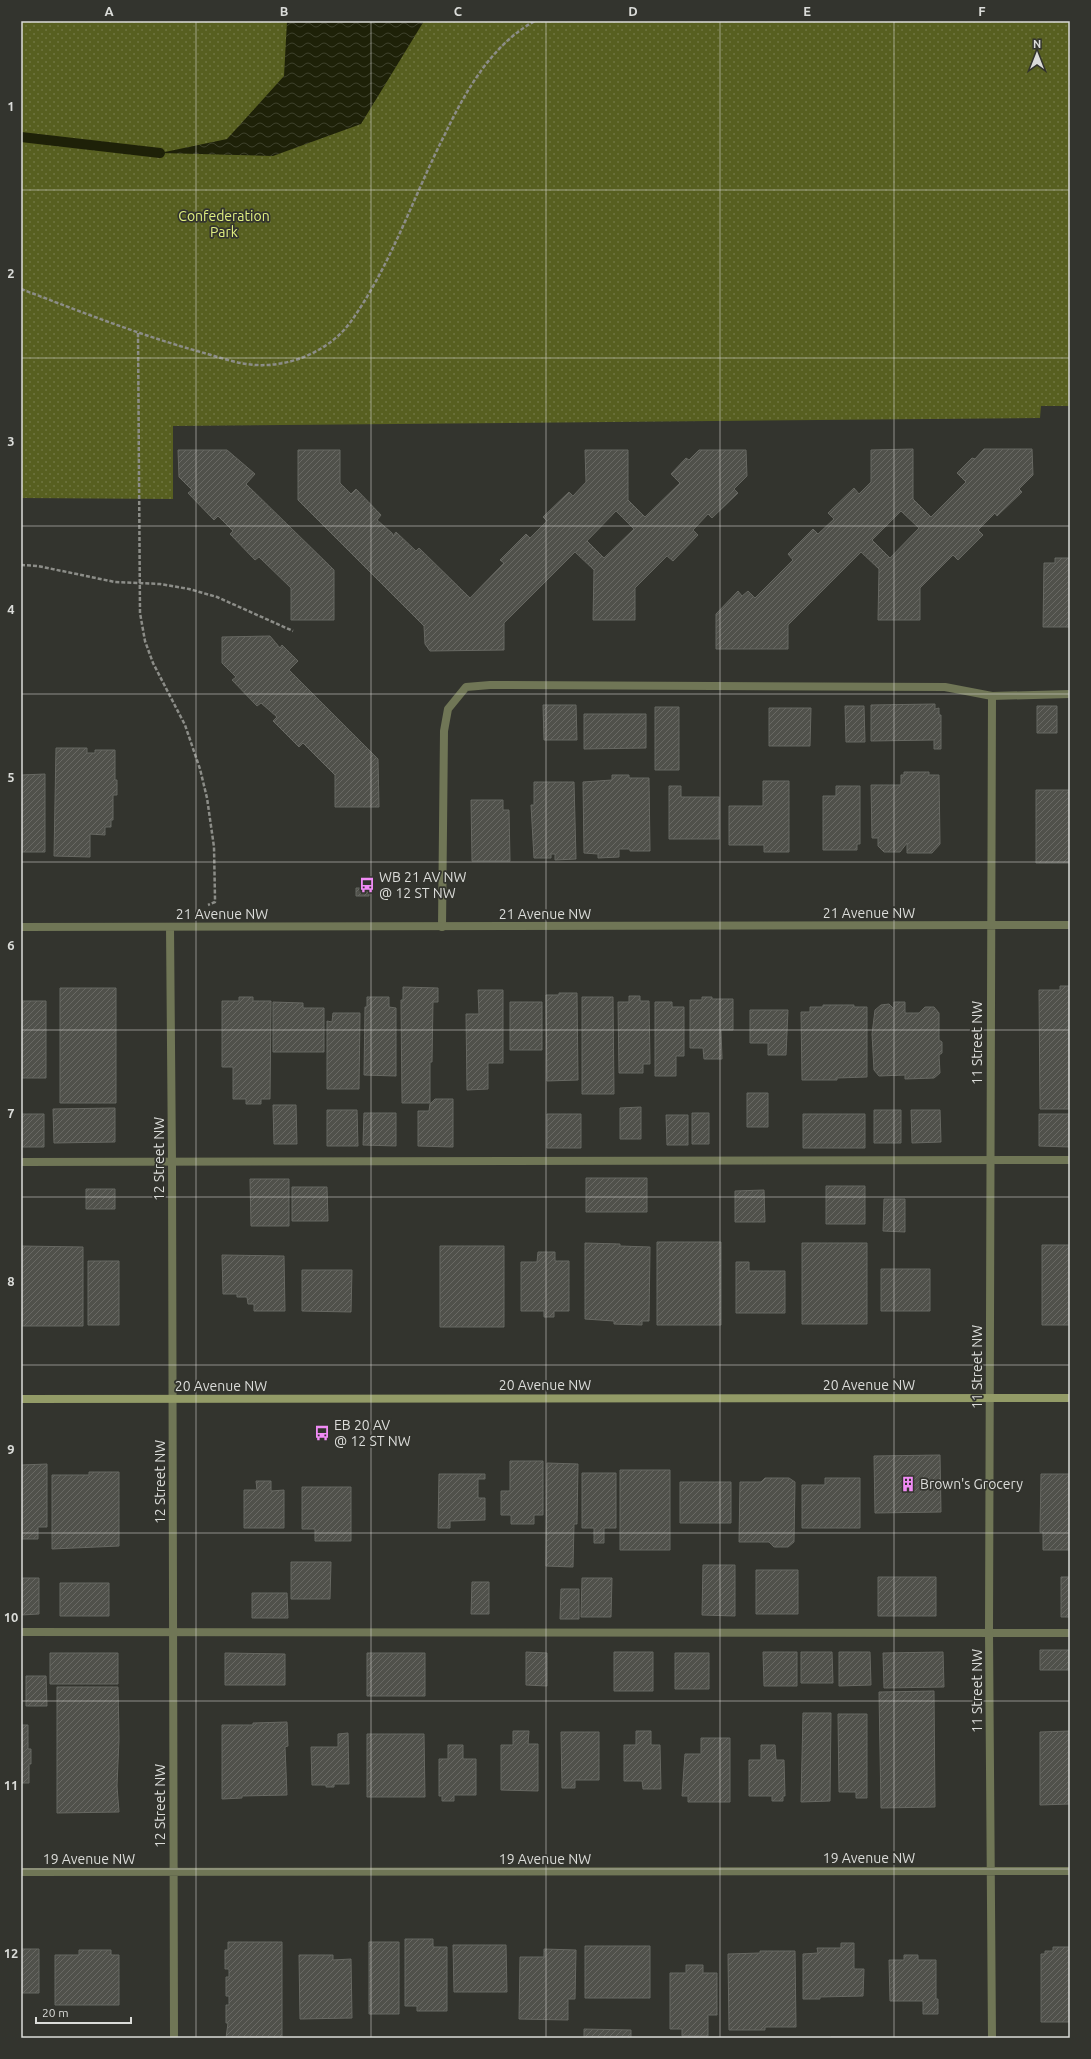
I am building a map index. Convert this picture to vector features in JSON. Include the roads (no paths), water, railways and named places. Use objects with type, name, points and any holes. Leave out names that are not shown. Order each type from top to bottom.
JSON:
[{"type":"street","points":[[442,927],[444,731],[448,710],[466,687],[490,685],[945,687],[992,696],[1070,694]]},
{"type":"street","name":"11 Street NW","points":[[992,696],[990,925],[989,1633],[992,2038]]},
{"type":"street","name":"21 Avenue NW","points":[[21,927],[1070,925]]},
{"type":"street","name":"12 Street NW","points":[[170,927],[174,2038]]},
{"type":"street","points":[[21,1162],[1070,1160]]},
{"type":"street","name":"20 Avenue NW","points":[[21,1399],[1070,1398]]},
{"type":"street","points":[[21,1632],[1070,1633]]},
{"type":"street","name":"19 Avenue NW","points":[[21,1872],[1070,1871]]},
{"type":"water","points":[[287,21],[424,21],[361,124],[273,156],[160,153],[227,139],[284,76]]},
{"type":"waterway","points":[[21,137],[160,153]]},
{"type":"place","name":"WB 21 AV NW @ 12 ST NW","points":[[367,885]]},
{"type":"place","name":"EB 20 AV @ 12 ST NW","points":[[322,1433]]},
{"type":"place","name":"Brown's Grocery","points":[[908,1484]]},
{"type":"park label","name":"Confederation Park","points":[[224,224]]}]
